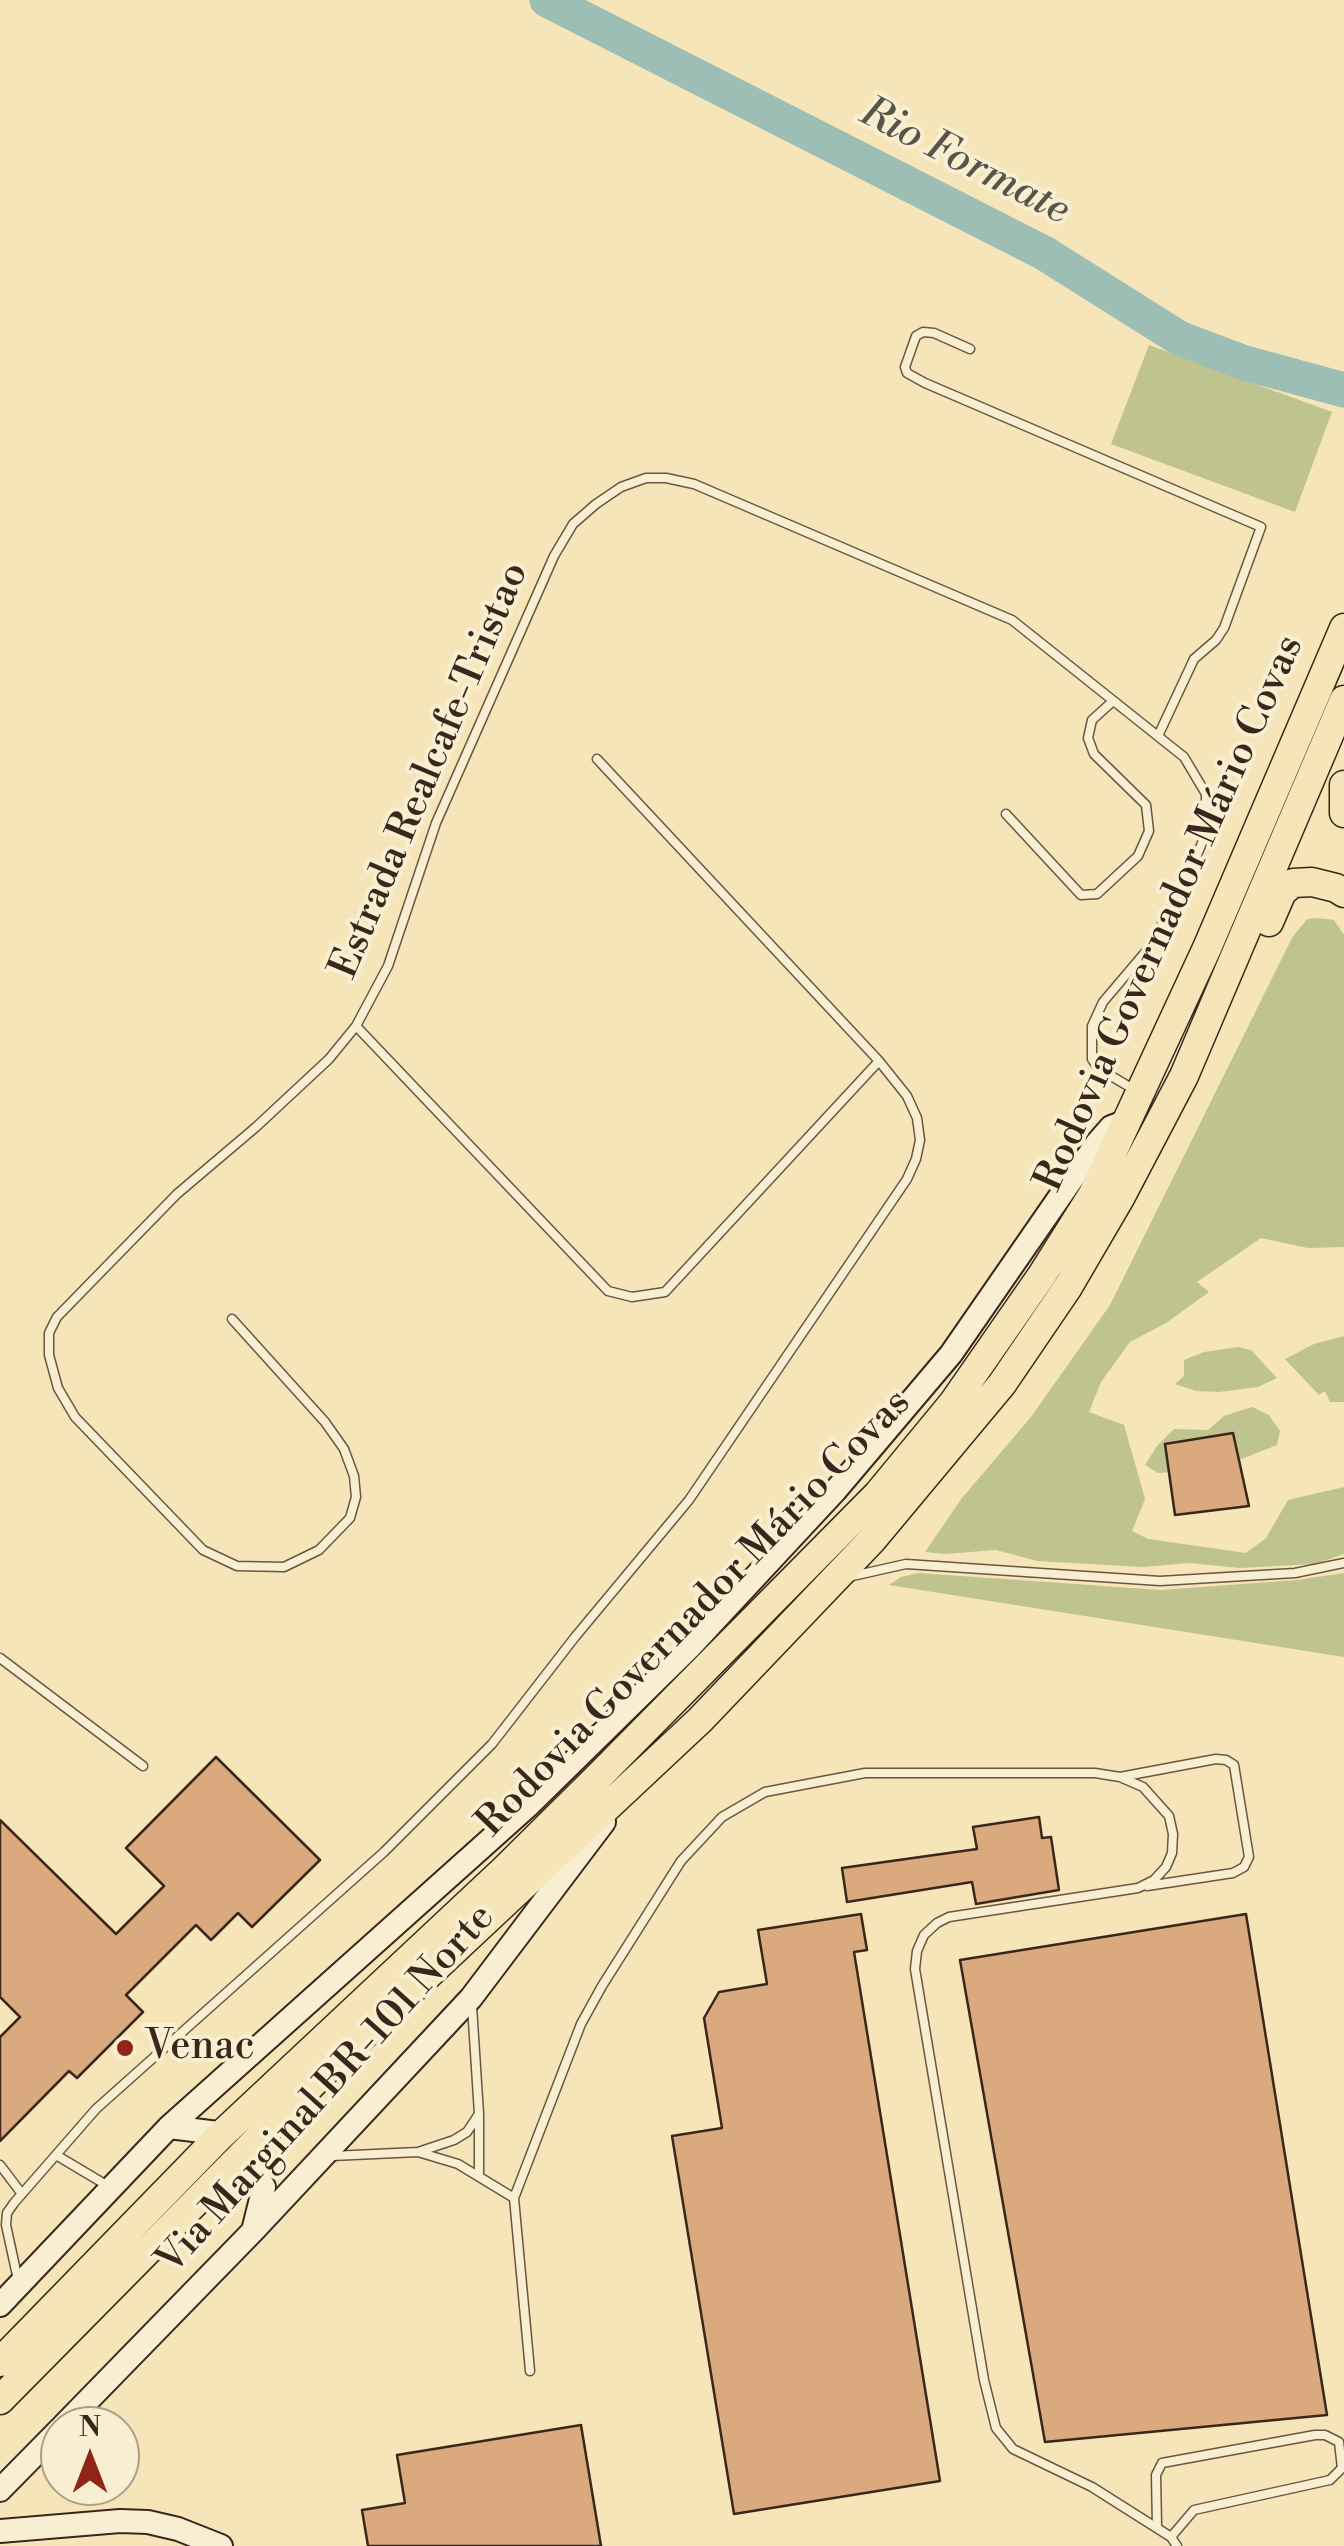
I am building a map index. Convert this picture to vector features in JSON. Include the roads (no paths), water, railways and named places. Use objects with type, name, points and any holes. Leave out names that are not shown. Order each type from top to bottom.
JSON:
[{"type":"highway","name":"Rodovia Governador Mário Covas","points":[[0,2362],[220,2136],[504,1870],[878,1494],[953,1402],[1093,1194],[1135,1107],[1344,628]]},
{"type":"highway","name":"Rodovia Governador Mário Covas","points":[[0,2400],[322,2074],[628,1789],[872,1540],[1002,1384],[1068,1287],[1184,1076],[1344,700]]},
{"type":"highway","points":[[1344,785],[1344,813]]},
{"type":"highway","points":[[1116,1204],[1204,1065],[1282,892],[1293,882],[1312,882],[1344,893]]},
{"type":"street","points":[[0,2305],[169,2127],[530,1804],[690,1648],[835,1491],[951,1354],[1097,1143],[1135,1107]]},
{"type":"street","name":"Via Marginal BR-101 Norte","points":[[83,2406],[471,1998],[628,1789]]},
{"type":"street","points":[[169,2127],[218,2133]]},
{"type":"street","points":[[246,2159],[264,2187],[254,2230]]},
{"type":"street","name":"Via Marginal BR-101 Norte","points":[[0,2490],[40,2450]]},
{"type":"street","points":[[0,2531],[148,2522],[222,2546]]},
{"type":"lane","points":[[970,349],[934,332],[923,332],[916,336],[905,367],[925,383],[1261,527],[1224,628],[1194,659],[1158,736]]},
{"type":"lane","name":"Estrada Realcafe-Tristao","points":[[232,1319],[325,1422],[344,1449],[354,1476],[356,1497],[350,1518],[319,1550],[284,1567],[237,1566],[203,1550],[75,1416],[58,1388],[48,1355],[49,1333],[56,1317],[178,1194],[329,1060],[356,1026],[388,966],[436,823],[554,556],[574,524],[621,487],[646,478],[694,484],[1012,620],[1184,757],[1206,794],[1206,834],[1187,880],[1148,949],[1103,1002],[1092,1026],[1092,1059],[1135,1107]]},
{"type":"lane","points":[[1006,814],[1081,895],[1097,894],[1138,856],[1150,831],[1146,805],[1094,754],[1088,738],[1092,720],[1112,702]]},
{"type":"lane","points":[[19,2284],[6,2226],[7,2213],[22,2194],[96,2109],[384,1852],[492,1744],[689,1500],[907,1180],[916,1159],[920,1140],[917,1118],[906,1096],[879,1062],[597,759]]},
{"type":"lane","points":[[356,1026],[608,1291],[632,1298],[665,1292],[879,1062]]},
{"type":"lane","points":[[834,1580],[906,1564],[1160,1581],[1295,1573],[1344,1563]]},
{"type":"lane","points":[[0,1658],[143,1766]]},
{"type":"lane","points":[[530,2371],[514,2198],[595,1998],[681,1861],[722,1817],[764,1792],[864,1773],[1120,1776],[1226,1760],[1234,1765],[1248,1857],[1244,1867],[1233,1872],[949,1917],[924,1935],[917,1950],[916,1970],[984,2380],[996,2428],[1013,2450],[1092,2487],[1171,2537],[1178,2546]]},
{"type":"lane","points":[[1120,1776],[1158,1799],[1169,1816],[1173,1834],[1166,1867],[1154,1880],[1138,1888]]},
{"type":"lane","points":[[471,1998],[479,2176]]},
{"type":"lane","points":[[323,2156],[418,2152],[467,2132],[479,2114]]},
{"type":"lane","points":[[418,2152],[458,2164],[514,2198]]},
{"type":"lane","points":[[56,2155],[110,2187]]},
{"type":"lane","points":[[0,2166],[22,2194]]},
{"type":"lane","points":[[1156,2527],[1156,2475],[1162,2463],[1315,2436],[1325,2435],[1339,2442],[1342,2468],[1330,2480],[1194,2510],[1171,2537]]},
{"type":"waterway","name":"Rio Formate","points":[[547,0],[1044,253],[1179,338],[1245,363],[1344,390]]},
{"type":"place","name":"Venac","points":[[125,2048]]}]
